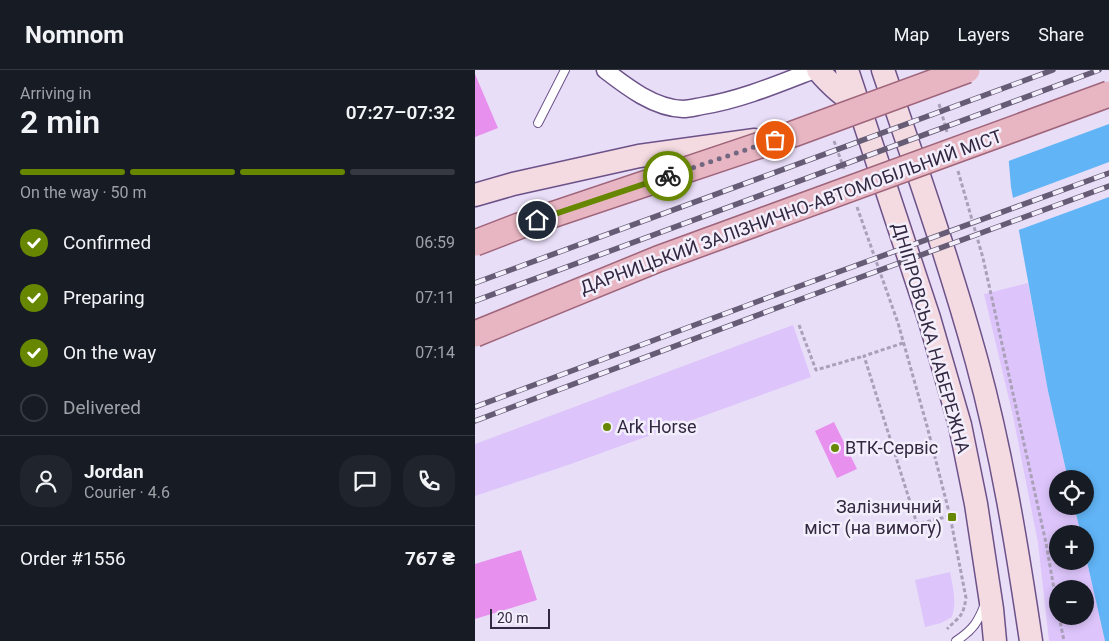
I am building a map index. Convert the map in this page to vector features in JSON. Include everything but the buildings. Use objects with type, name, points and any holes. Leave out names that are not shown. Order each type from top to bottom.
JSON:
[{"type":"main road","points":[[816,70],[845,97],[858,104]]},
{"type":"main road","name":"ДНІПРОВСЬКА НАБЕРЕЖНА","points":[[847,70],[929,318],[960,425],[976,504],[995,641]]},
{"type":"main road","name":"ДНІПРОВСЬКА НАБЕРЕЖНА","points":[[883,70],[948,263],[977,364],[996,440],[1017,546],[1031,641]]},
{"type":"main road","points":[[475,244],[519,226],[793,134],[967,70]]},
{"type":"main road","name":"ДАРНИЦЬКИЙ ЗАЛІЗНИЧНО-АВТОМОБІЛЬНИЙ МІСТ","points":[[475,334],[658,259],[1109,94]]},
{"type":"main road","points":[[475,195],[513,184],[639,156],[793,134]]},
{"type":"street","points":[[605,70],[641,96],[664,106],[683,109],[712,104],[752,93],[816,70]]},
{"type":"lane","points":[[537,123],[565,70]]},
{"type":"lane","points":[[956,641],[973,627],[980,617],[989,593]]},
{"type":"path","points":[[937,98],[948,136]]},
{"type":"path","points":[[833,136],[846,174]]},
{"type":"path","points":[[956,164],[983,258],[1052,580]]},
{"type":"path","points":[[855,202],[898,323],[950,516],[966,598],[964,610],[957,620],[947,628]]},
{"type":"path","points":[[799,325],[816,370],[903,343]]},
{"type":"path","points":[[864,356],[917,524],[950,516]]},
{"type":"path","points":[[1061,625],[1064,641]]},
{"type":"shaded area","points":[[1028,283],[1048,391],[1066,470],[1049,470],[1049,515],[1076,515],[1079,525],[1049,525],[1049,570],[1089,570],[1091,580],[1049,580],[1049,625],[1094,625],[1094,593],[1105,641],[1049,641],[1038,543],[1013,416],[984,294]]},
{"type":"shaded area","points":[[793,325],[811,377],[571,464],[475,496],[475,444]]},
{"type":"shaded area","points":[[950,572],[954,600],[952,617],[941,623],[925,627],[915,580]]},
{"type":"water","points":[[1001,70],[1109,70],[1109,641],[1105,641],[1094,593],[1094,580],[1091,580],[1089,570],[1094,570],[1094,525],[1079,525],[1076,515],[1094,515],[1094,470],[1066,470],[1048,391],[1011,187]]},
{"type":"pier","points":[[998,70],[1109,70],[1109,124],[1006,162]]},
{"type":"pier","points":[[1109,162],[1109,197],[1016,231],[1010,199]]},
{"type":"railway","points":[[475,283],[1053,70]]},
{"type":"railway","points":[[475,301],[1099,70]]},
{"type":"railway","points":[[475,407],[1109,173]]},
{"type":"railway","points":[[475,421],[1109,186]]},
{"type":"way so far","points":[[668,176],[775,140]]},
{"type":"place","name":"Ark Horse","points":[[607,427]]},
{"type":"place","name":"ВТК-Сервіс","points":[[835,448]]},
{"type":"place","name":"Залізничний міст (на вимогу)","points":[[952,517]]},
{"type":"route","points":[[537,220],[668,176]]}]
